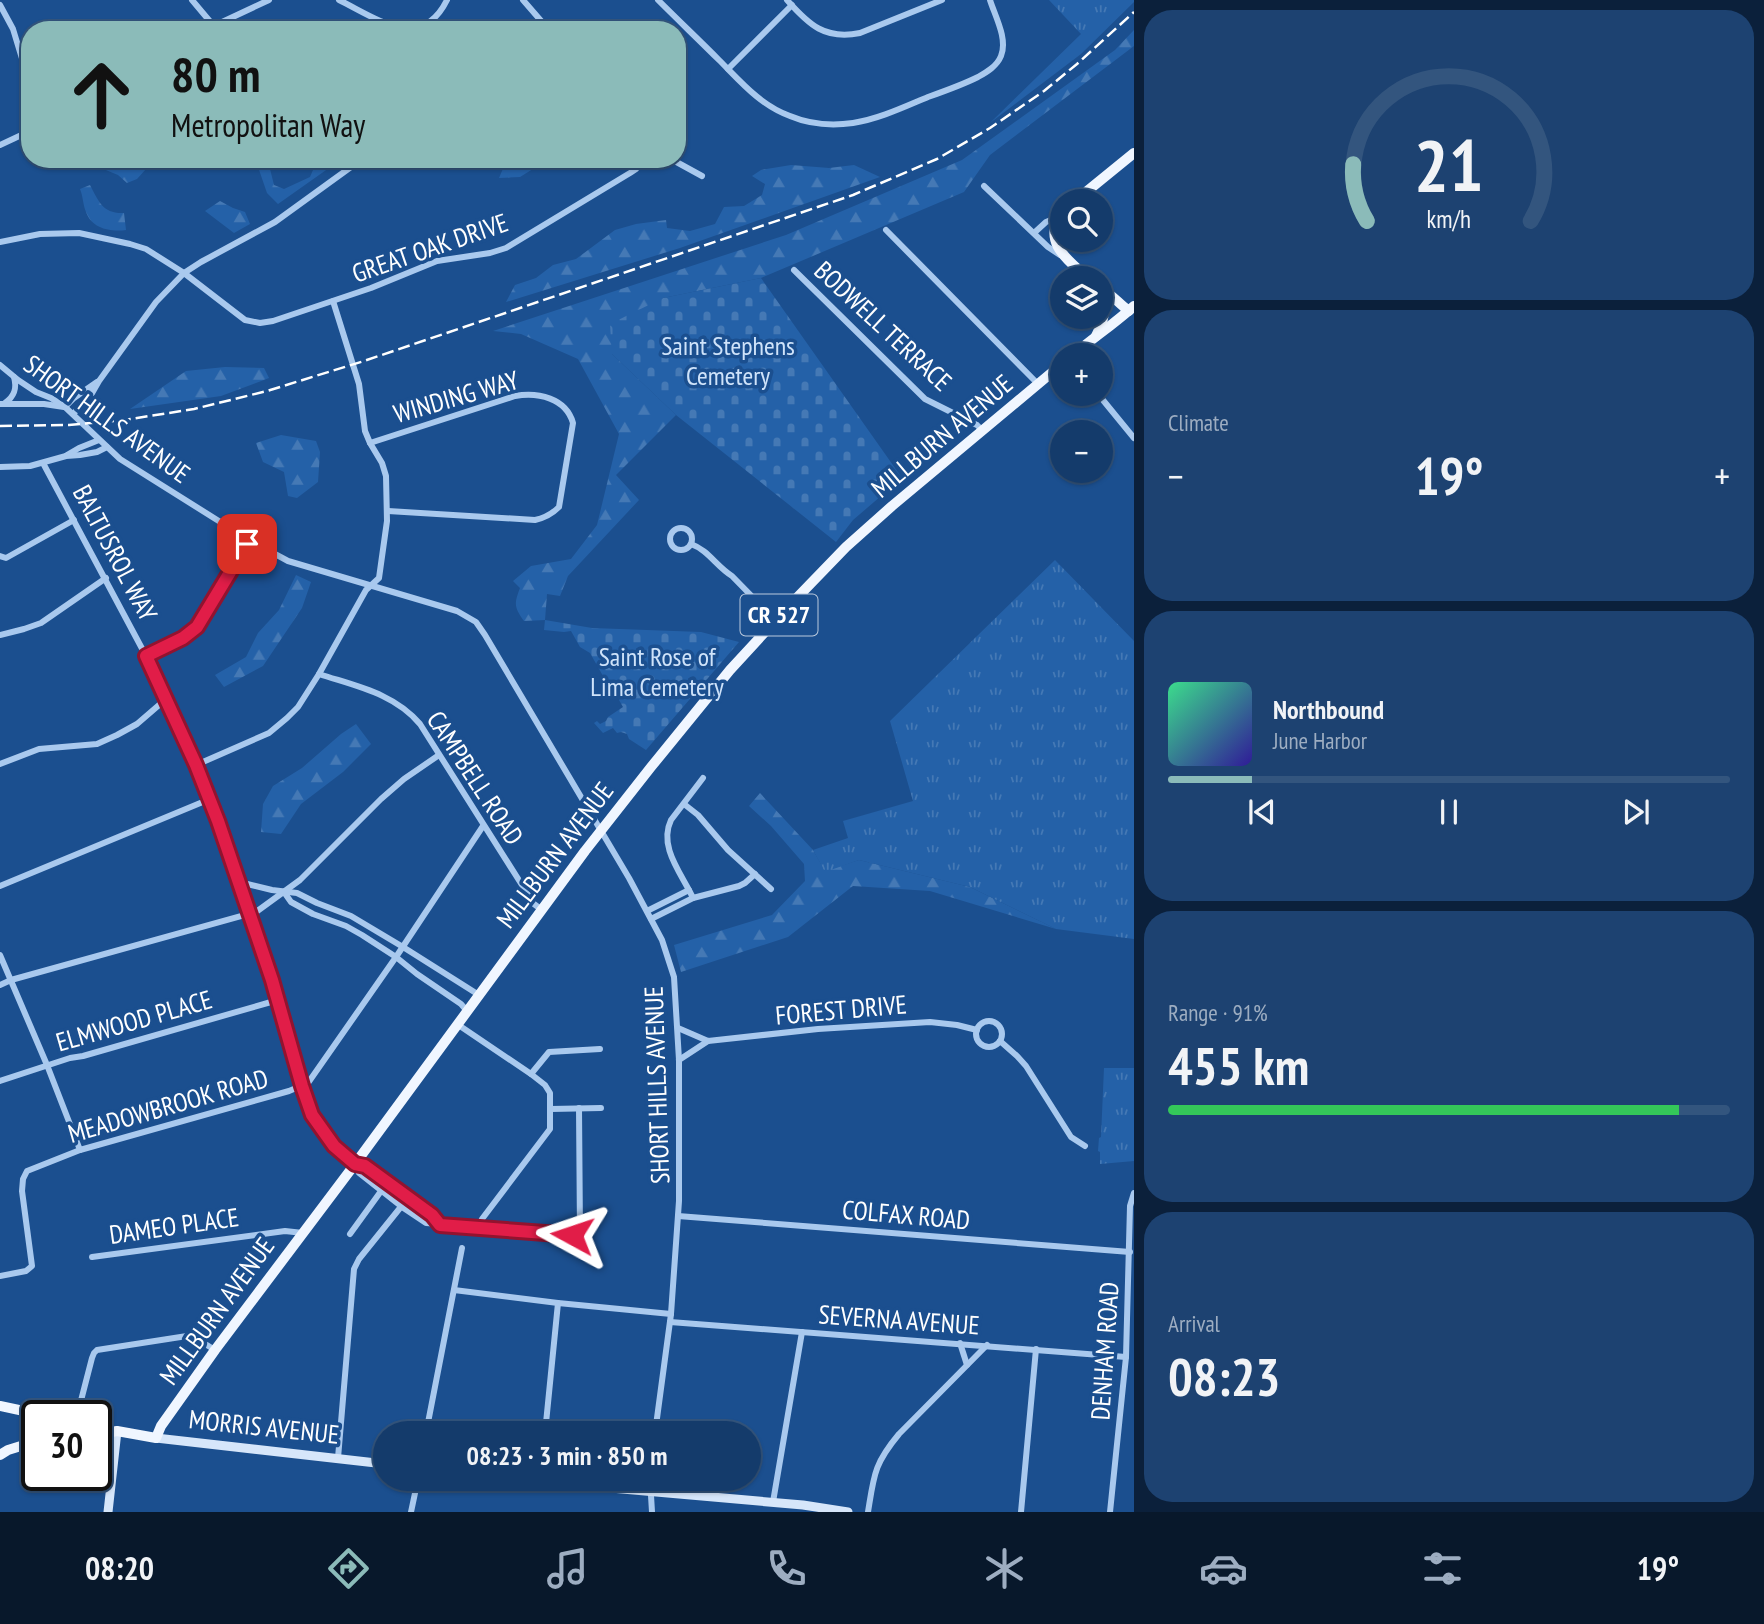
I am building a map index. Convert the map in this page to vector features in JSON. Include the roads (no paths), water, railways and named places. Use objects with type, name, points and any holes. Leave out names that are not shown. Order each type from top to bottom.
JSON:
[{"type":"main road","points":[[1090,189],[1134,153]]},
{"type":"main road","points":[[1061,252],[1075,266]]},
{"type":"main road","points":[[1113,297],[1119,304],[1132,308]]},
{"type":"main road","points":[[1088,343],[1132,308]]},
{"type":"main road","points":[[1096,336],[1099,329]]},
{"type":"main road","name":"MILLBURN AVENUE","points":[[156,1438],[161,1426],[215,1350],[601,830],[690,718],[775,620],[846,547],[1050,375]]},
{"type":"main road","points":[[0,1406],[21,1410]]},
{"type":"main road","points":[[108,1512],[117,1431],[112,1430]]},
{"type":"main road","name":"MORRIS AVENUE","points":[[112,1432],[373,1462]]},
{"type":"main road","points":[[0,1457],[8,1450],[21,1446]]},
{"type":"main road","points":[[0,1457],[21,1452]]},
{"type":"main road","points":[[640,1491],[823,1507],[848,1512]]},
{"type":"street","points":[[192,0],[210,21]]},
{"type":"street","points":[[222,21],[269,0]]},
{"type":"street","points":[[339,0],[383,21]]},
{"type":"street","points":[[431,21],[446,0]]},
{"type":"street","points":[[523,0],[542,21]]},
{"type":"street","points":[[658,0],[679,21]]},
{"type":"street","points":[[728,69],[790,2],[817,28],[832,34],[849,35],[942,0]]},
{"type":"street","points":[[686,28],[754,96],[765,103],[801,120],[827,124],[854,123],[977,78],[994,67],[1003,51],[1003,41],[990,0]]},
{"type":"street","points":[[0,5],[13,29],[21,55]]},
{"type":"street","points":[[0,145],[21,135]]},
{"type":"street","points":[[686,167],[702,176]]},
{"type":"street","points":[[73,414],[91,395],[156,302],[184,273],[275,222],[349,168]]},
{"type":"street","name":"GREAT OAK DRIVE","points":[[184,273],[236,314],[252,322],[273,321],[371,288],[436,261],[506,248],[637,168]]},
{"type":"street","points":[[984,186],[1048,247],[1066,258]]},
{"type":"street","points":[[1034,233],[1050,220]]},
{"type":"street","points":[[886,230],[1039,385]]},
{"type":"street","points":[[0,242],[40,234],[79,233],[97,236],[146,249],[184,273]]},
{"type":"street","name":"BODWELL TERRACE","points":[[794,270],[925,399],[982,430]]},
{"type":"street","points":[[196,765],[269,733],[298,707],[366,590],[379,578],[388,511],[386,476],[365,431],[359,384],[333,301]]},
{"type":"street","name":"SHORT HILLS AVENUE","points":[[0,365],[36,392],[65,407],[120,459],[249,540],[288,561],[457,611],[476,622],[485,635],[647,911],[668,954],[674,977],[679,1060],[678,1216],[670,1318],[657,1421]]},
{"type":"street","points":[[2,404],[11,399],[15,392],[15,377]]},
{"type":"street","points":[[2,404],[65,407],[99,381]]},
{"type":"street","name":"WINDING WAY","points":[[370,443],[527,394],[546,396],[566,410],[573,423],[559,507],[544,519],[388,511]]},
{"type":"street","points":[[1108,406],[1134,438]]},
{"type":"street","points":[[0,467],[43,463],[66,456],[99,440]]},
{"type":"street","points":[[66,456],[80,456],[107,447]]},
{"type":"street","name":"BALTUSROL WAY","points":[[43,463],[146,656],[196,765],[250,914],[312,1115],[334,1146],[355,1164]]},
{"type":"street","points":[[0,556],[6,558],[74,520]]},
{"type":"street","points":[[146,656],[183,638],[197,627],[249,540]]},
{"type":"street","points":[[691,544],[699,547],[732,576],[775,620]]},
{"type":"street","points":[[0,635],[41,623],[106,579]]},
{"type":"street","name":"CAMPBELL ROAD","points":[[318,674],[382,695],[411,713],[534,904],[542,910]]},
{"type":"street","points":[[0,764],[39,749],[97,744],[137,724],[166,699]]},
{"type":"street","points":[[0,985],[256,912],[300,880],[404,779],[439,755]]},
{"type":"street","points":[[693,898],[666,838],[671,820],[704,778]]},
{"type":"street","points":[[0,886],[210,799]]},
{"type":"street","points":[[684,804],[771,890]]},
{"type":"street","name":"MEADOWBROOK ROAD","points":[[0,1276],[26,1272],[32,1266],[22,1191],[27,1171],[80,1150],[289,1091],[312,1079],[483,826]]},
{"type":"street","points":[[651,919],[693,898],[739,886],[755,874]]},
{"type":"street","points":[[239,882],[297,893],[351,916],[479,995]]},
{"type":"street","points":[[647,911],[689,890]]},
{"type":"street","points":[[284,892],[291,902],[313,914],[346,926],[396,957],[467,1011]]},
{"type":"street","points":[[0,955],[80,1150]]},
{"type":"street","name":"ELMWOOD PLACE","points":[[0,1081],[47,1065],[278,1000]]},
{"type":"street","name":"FOREST DRIVE","points":[[679,1060],[708,1041],[818,1029],[930,1022],[977,1030]]},
{"type":"street","name":"FOREST DRIVE","points":[[985,1022],[993,1022],[1001,1030],[1000,1041],[994,1046],[985,1046],[977,1038],[977,1030],[985,1022]]},
{"type":"street","points":[[457,1024],[531,1074],[550,1093],[550,1129],[478,1227]]},
{"type":"street","name":"FOREST DRIVE","points":[[678,1028],[708,1041]]},
{"type":"street","name":"FOREST DRIVE","points":[[1000,1041],[1028,1068],[1071,1137],[1085,1146]]},
{"type":"street","points":[[531,1074],[550,1052],[600,1049]]},
{"type":"street","points":[[551,1108],[601,1108]]},
{"type":"street","points":[[355,1164],[359,1173],[426,1223],[580,1234],[579,1108]]},
{"type":"street","points":[[355,1164],[365,1166],[432,1215],[440,1225]]},
{"type":"street","points":[[350,1234],[387,1183]]},
{"type":"street","name":"DENHAM ROAD","points":[[1110,1512],[1126,1357],[1130,1206],[1134,1193]]},
{"type":"street","points":[[338,1458],[354,1269],[408,1198]]},
{"type":"street","name":"COLFAX ROAD","points":[[678,1216],[1130,1252]]},
{"type":"street","name":"DAMEO PLACE","points":[[92,1257],[285,1231],[303,1233]]},
{"type":"street","points":[[428,1421],[462,1248]]},
{"type":"street","name":"SEVERNA AVENUE","points":[[454,1290],[802,1332],[1126,1357]]},
{"type":"street","points":[[546,1421],[558,1303]]},
{"type":"street","points":[[773,1502],[802,1332]]},
{"type":"street","points":[[81,1400],[93,1353],[97,1350],[187,1336],[215,1350]]},
{"type":"street","points":[[960,1343],[967,1365]]},
{"type":"street","points":[[868,1512],[876,1469],[886,1450],[987,1345]]},
{"type":"street","points":[[1021,1512],[1036,1349]]},
{"type":"street","points":[[411,1512],[415,1491]]},
{"type":"street","points":[[650,1492],[652,1512]]},
{"type":"railway","points":[[0,426],[69,425],[124,420],[194,409],[267,391],[364,361],[853,195],[937,159],[990,128],[1044,91],[1134,12]]},
{"type":"park label","name":"Saint Stephens Cemetery","points":[[728,361]]},
{"type":"park label","name":"Saint Rose of Lima Cemetery","points":[[657,672]]}]
